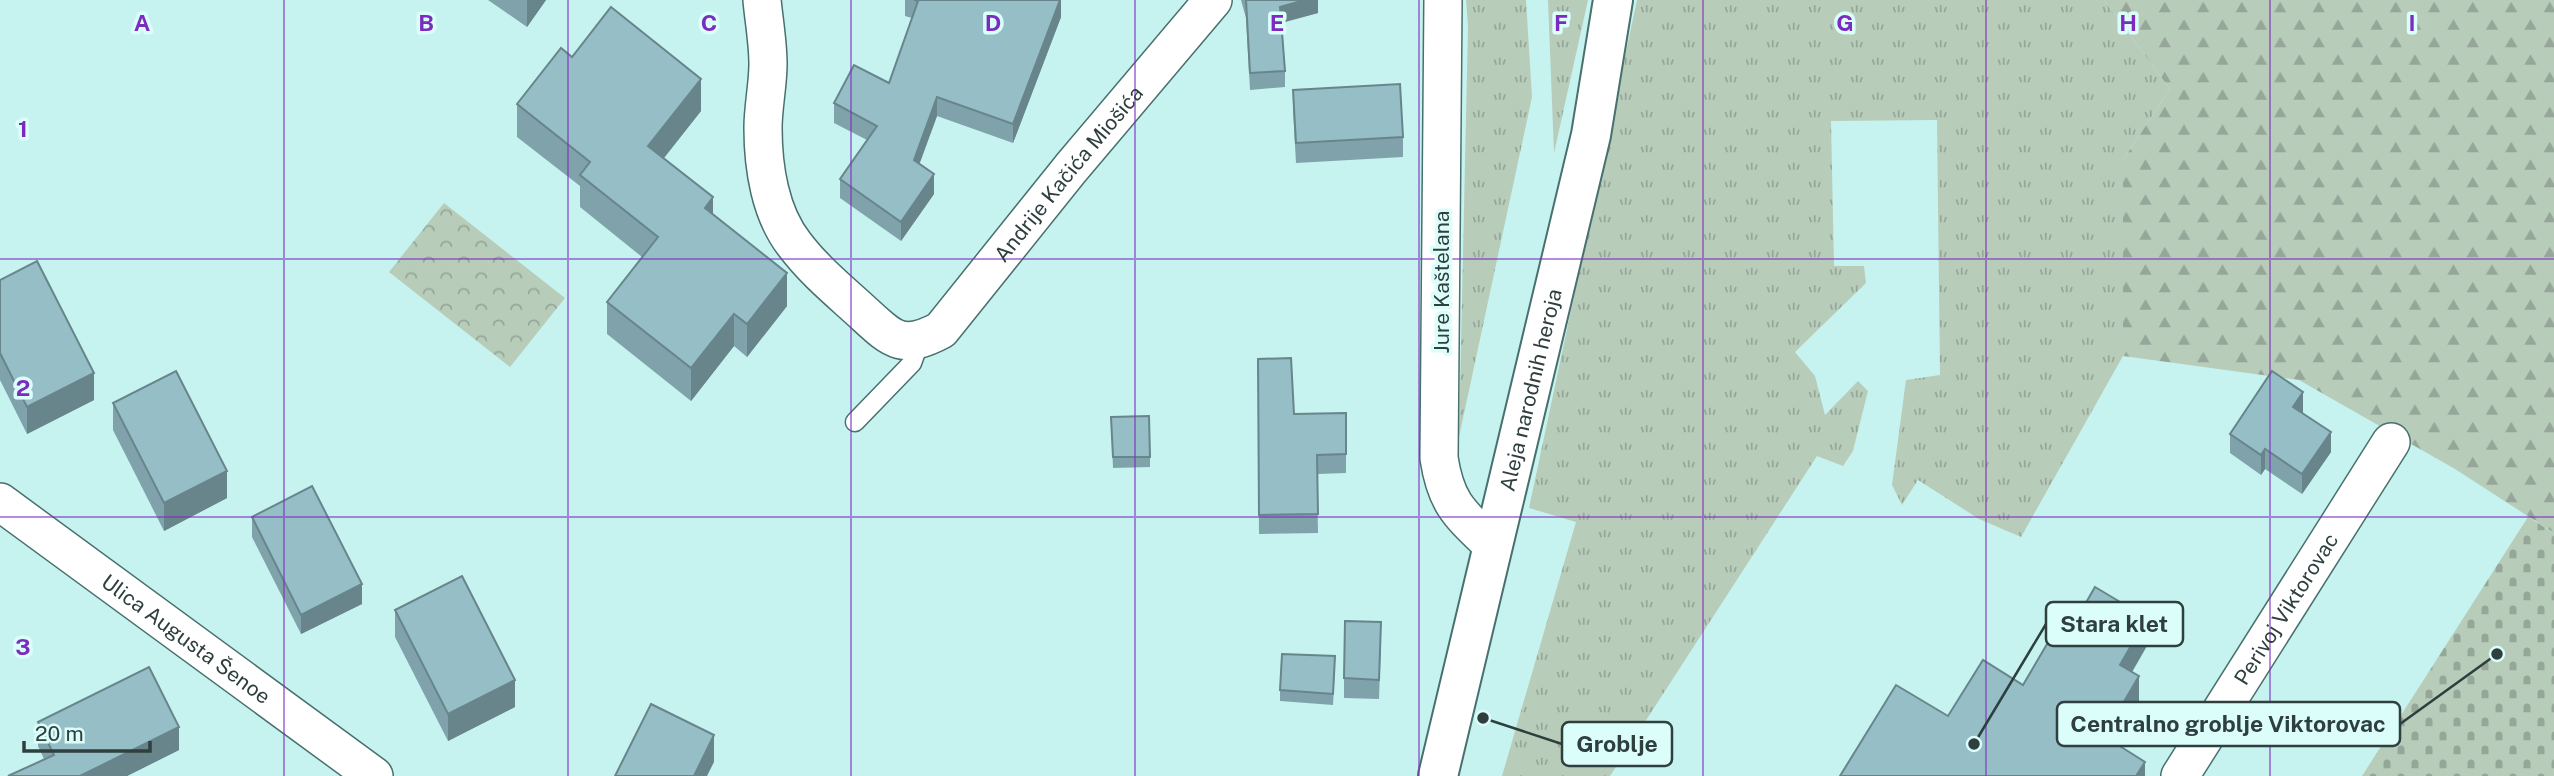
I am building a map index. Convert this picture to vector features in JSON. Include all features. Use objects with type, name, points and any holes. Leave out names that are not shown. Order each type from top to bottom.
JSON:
[{"type":"main road","name":"Aleja narodnih heroja","points":[[1438,776],[1591,135],[1613,0]]},
{"type":"street","points":[[762,0],[768,64],[763,127],[764,168],[776,211],[793,244],[876,325],[903,343],[919,341]]},
{"type":"street","name":"Andrije Kačića Miošića","points":[[919,341],[941,330],[958,311],[1072,168],[1213,0]]},
{"type":"street","name":"Jure Kaštelana","points":[[1443,0],[1439,458],[1444,489],[1461,515],[1493,545]]},
{"type":"street","name":"Perivoj Viktorovac","points":[[2180,776],[2391,442]]},
{"type":"street","name":"Ulica Augusta Šenoe","points":[[0,502],[374,776]]},
{"type":"lane","points":[[855,422],[912,363],[919,341]]},
{"type":"green space","points":[[1466,0],[1526,0],[1532,97],[1459,437],[1468,26]]},
{"type":"green space","points":[[1548,0],[1588,0],[1554,153]]},
{"type":"green space","points":[[1637,0],[2104,0],[2170,89],[2123,160],[2123,356],[2021,537],[1979,519],[1918,480],[1902,505],[1892,485],[1906,380],[1940,375],[1937,120],[1831,121],[1834,266],[1864,266],[1866,283],[1795,352],[1815,376],[1825,415],[1858,381],[1868,391],[1853,451],[1843,466],[1817,456],[1610,776],[1502,776],[1576,522],[1529,508]]},
{"type":"green space","points":[[2104,0],[2554,0],[2554,533],[2455,469],[2299,380],[2123,356],[2123,160],[2170,89]]},
{"type":"green space","points":[[444,203],[565,298],[510,367],[389,272]]},
{"type":"green space","points":[[2528,517],[2554,533],[2554,776],[2362,776]]},
{"type":"building","points":[[914,0],[1060,0],[1013,124],[937,97],[914,160],[934,174],[901,222],[840,179],[877,126],[834,103],[854,65],[889,83],[918,1]]},
{"type":"building","points":[[1246,0],[1305,0],[1280,7],[1285,71],[1250,73]]},
{"type":"building","points":[[611,7],[701,79],[648,146],[713,197],[705,208],[787,273],[747,324],[734,314],[691,368],[607,302],[658,237],[580,175],[590,162],[517,104],[561,48],[572,57]]},
{"type":"building","points":[[1400,84],[1403,137],[1296,143],[1293,90]]},
{"type":"building","points":[[37,261],[94,373],[27,407],[0,353],[0,280]]},
{"type":"building","points":[[1291,358],[1294,414],[1346,413],[1346,454],[1317,455],[1318,514],[1259,515],[1258,359]]},
{"type":"building","points":[[176,371],[227,471],[164,503],[113,403]]},
{"type":"building","points":[[2272,371],[2303,392],[2293,407],[2331,432],[2302,474],[2265,449],[2261,455],[2230,434]]},
{"type":"building","points":[[1149,416],[1150,457],[1113,457],[1111,417]]},
{"type":"building","points":[[312,486],[362,584],[301,615],[252,517]]},
{"type":"building","points":[[462,576],[515,680],[448,714],[395,610]]},
{"type":"building","points":[[2095,587],[2147,618],[2120,665],[2139,676],[2104,736],[2145,762],[2136,776],[1840,776],[1896,685],[1948,716],[1983,660],[2023,685],[2057,627],[2068,634]]},
{"type":"building","points":[[1345,621],[1381,622],[1379,680],[1344,678]]},
{"type":"building","points":[[1282,654],[1335,656],[1333,694],[1280,690]]},
{"type":"building","points":[[149,667],[179,727],[80,776],[8,776],[54,755],[38,722]]},
{"type":"building","points":[[651,704],[714,735],[694,776],[615,776]]},
{"type":"place","name":"Centralno groblje Viktorovac","points":[[2497,654]]},
{"type":"place","name":"Groblje","points":[[1483,718]]},
{"type":"place","name":"Stara klet","points":[[1974,744]]}]
